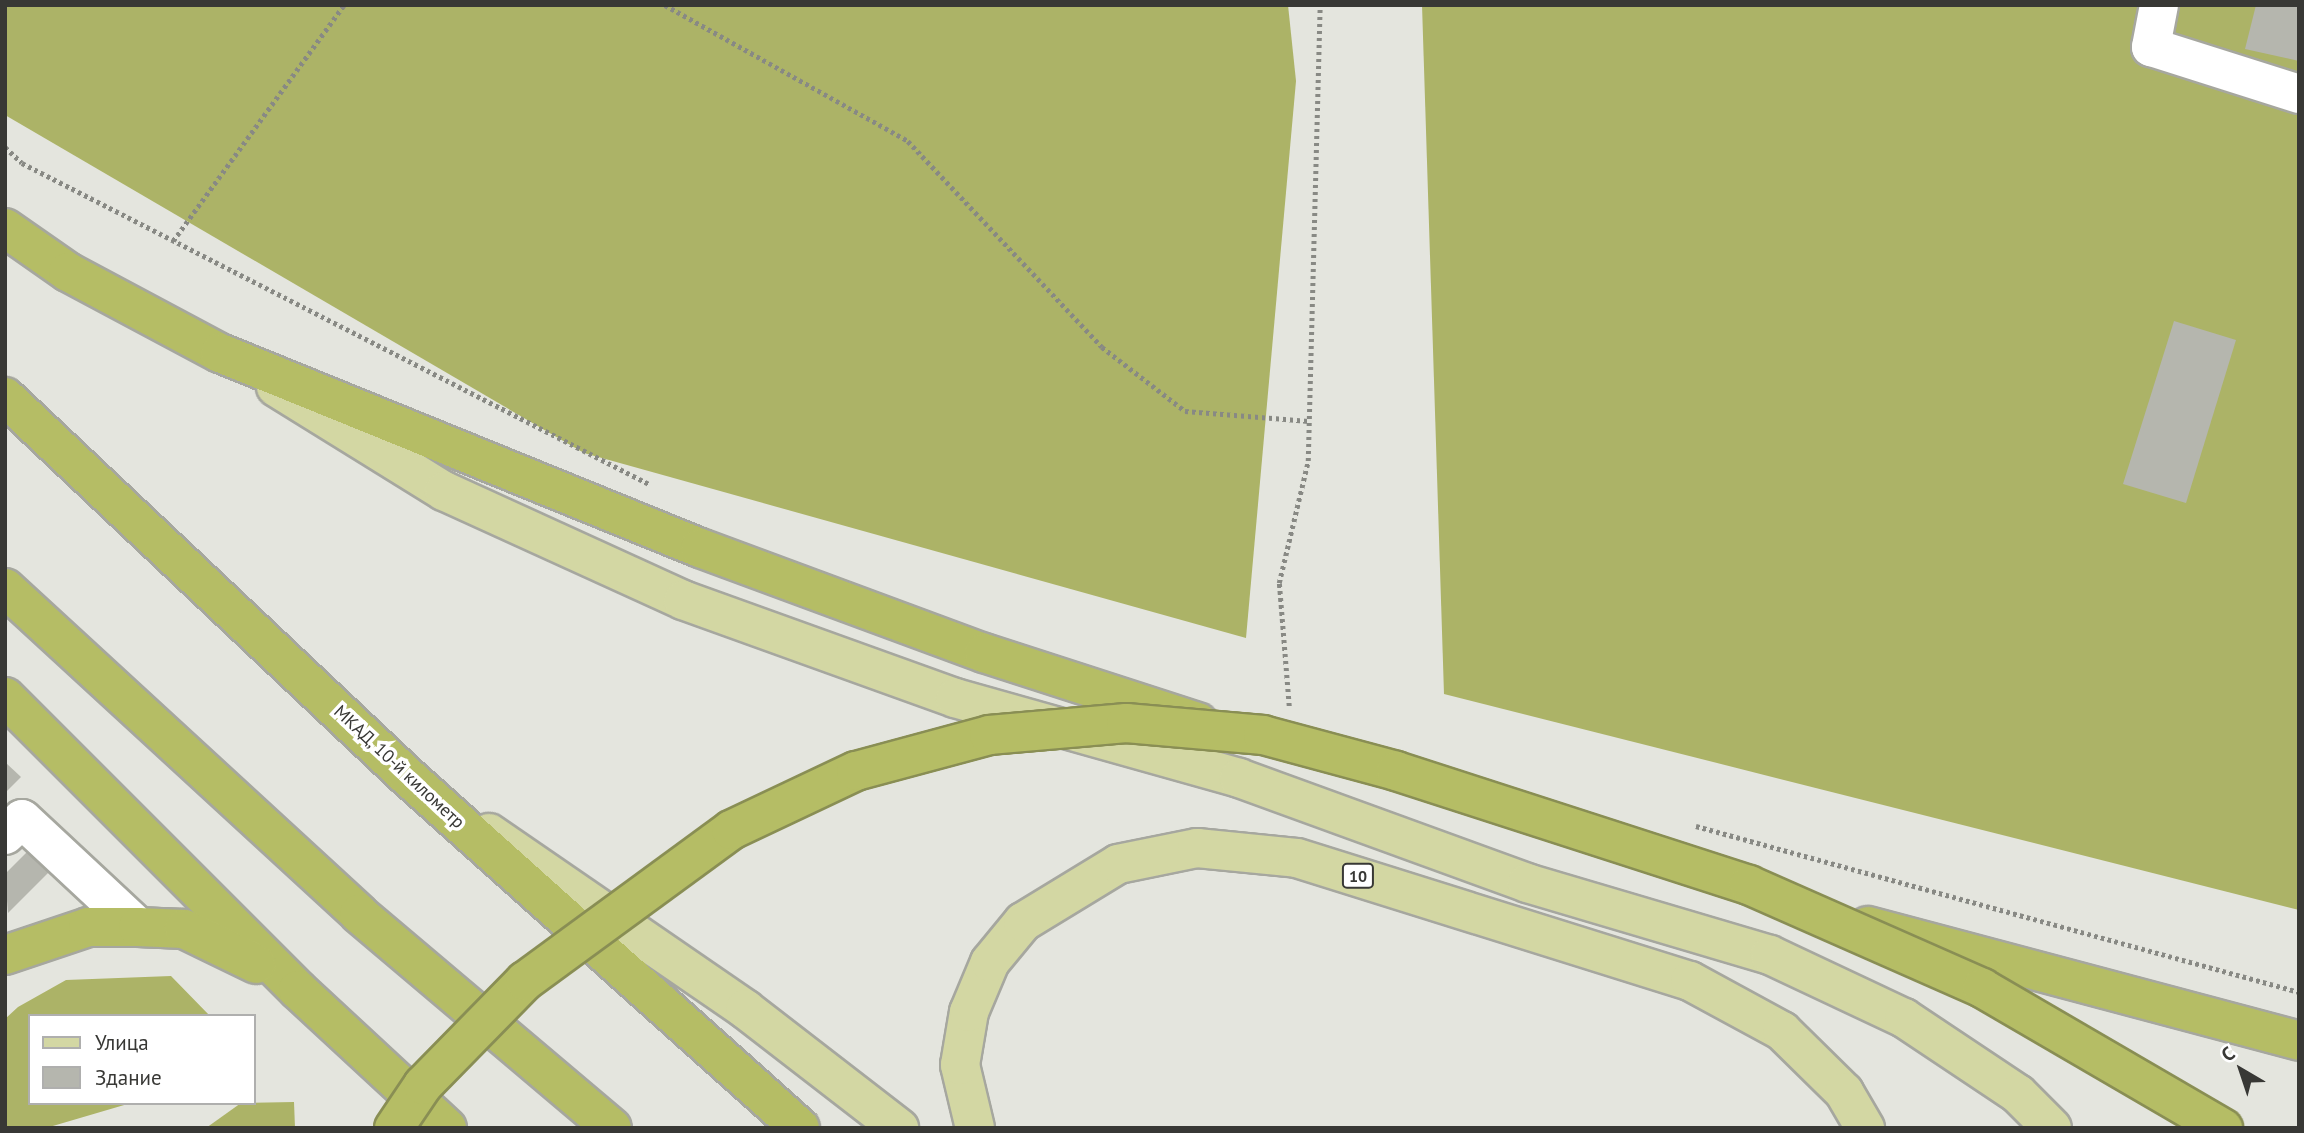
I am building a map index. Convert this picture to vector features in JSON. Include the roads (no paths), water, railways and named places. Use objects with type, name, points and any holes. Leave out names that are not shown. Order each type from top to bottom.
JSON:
[{"type":"highway","points":[[5,228],[68,272],[220,353],[700,548],[984,653],[1788,906],[2162,1000],[2299,1041]]},
{"type":"highway","name":"МКАД, 10-й километр","points":[[5,397],[408,777],[800,1128]]},
{"type":"highway","points":[[5,588],[359,914],[612,1128]]},
{"type":"highway","points":[[5,697],[298,990],[447,1128]]},
{"type":"highway","points":[[394,1128],[423,1085],[525,981],[731,830],[869,768],[989,736],[1126,723],[1263,735],[1396,771],[1749,885],[1982,988],[2223,1128]]},
{"type":"highway","points":[[5,955],[88,928],[184,929],[298,990]]},
{"type":"main road","points":[[220,353],[444,491],[683,600],[955,698],[1238,778],[1527,883],[1770,955],[1903,1018],[2018,1094],[2052,1128]]},
{"type":"main road","points":[[408,777],[745,1009],[899,1128]]},
{"type":"main road","name":"10","points":[[975,1128],[960,1065],[969,1012],[990,962],[1023,922],[1118,864],[1197,848],[1297,858],[1690,981],[1790,1039],[1844,1092],[1865,1128]]},
{"type":"lane","points":[[2160,5],[2151,47],[2299,94]]},
{"type":"lane","points":[[5,835],[22,819],[138,927]]}]
